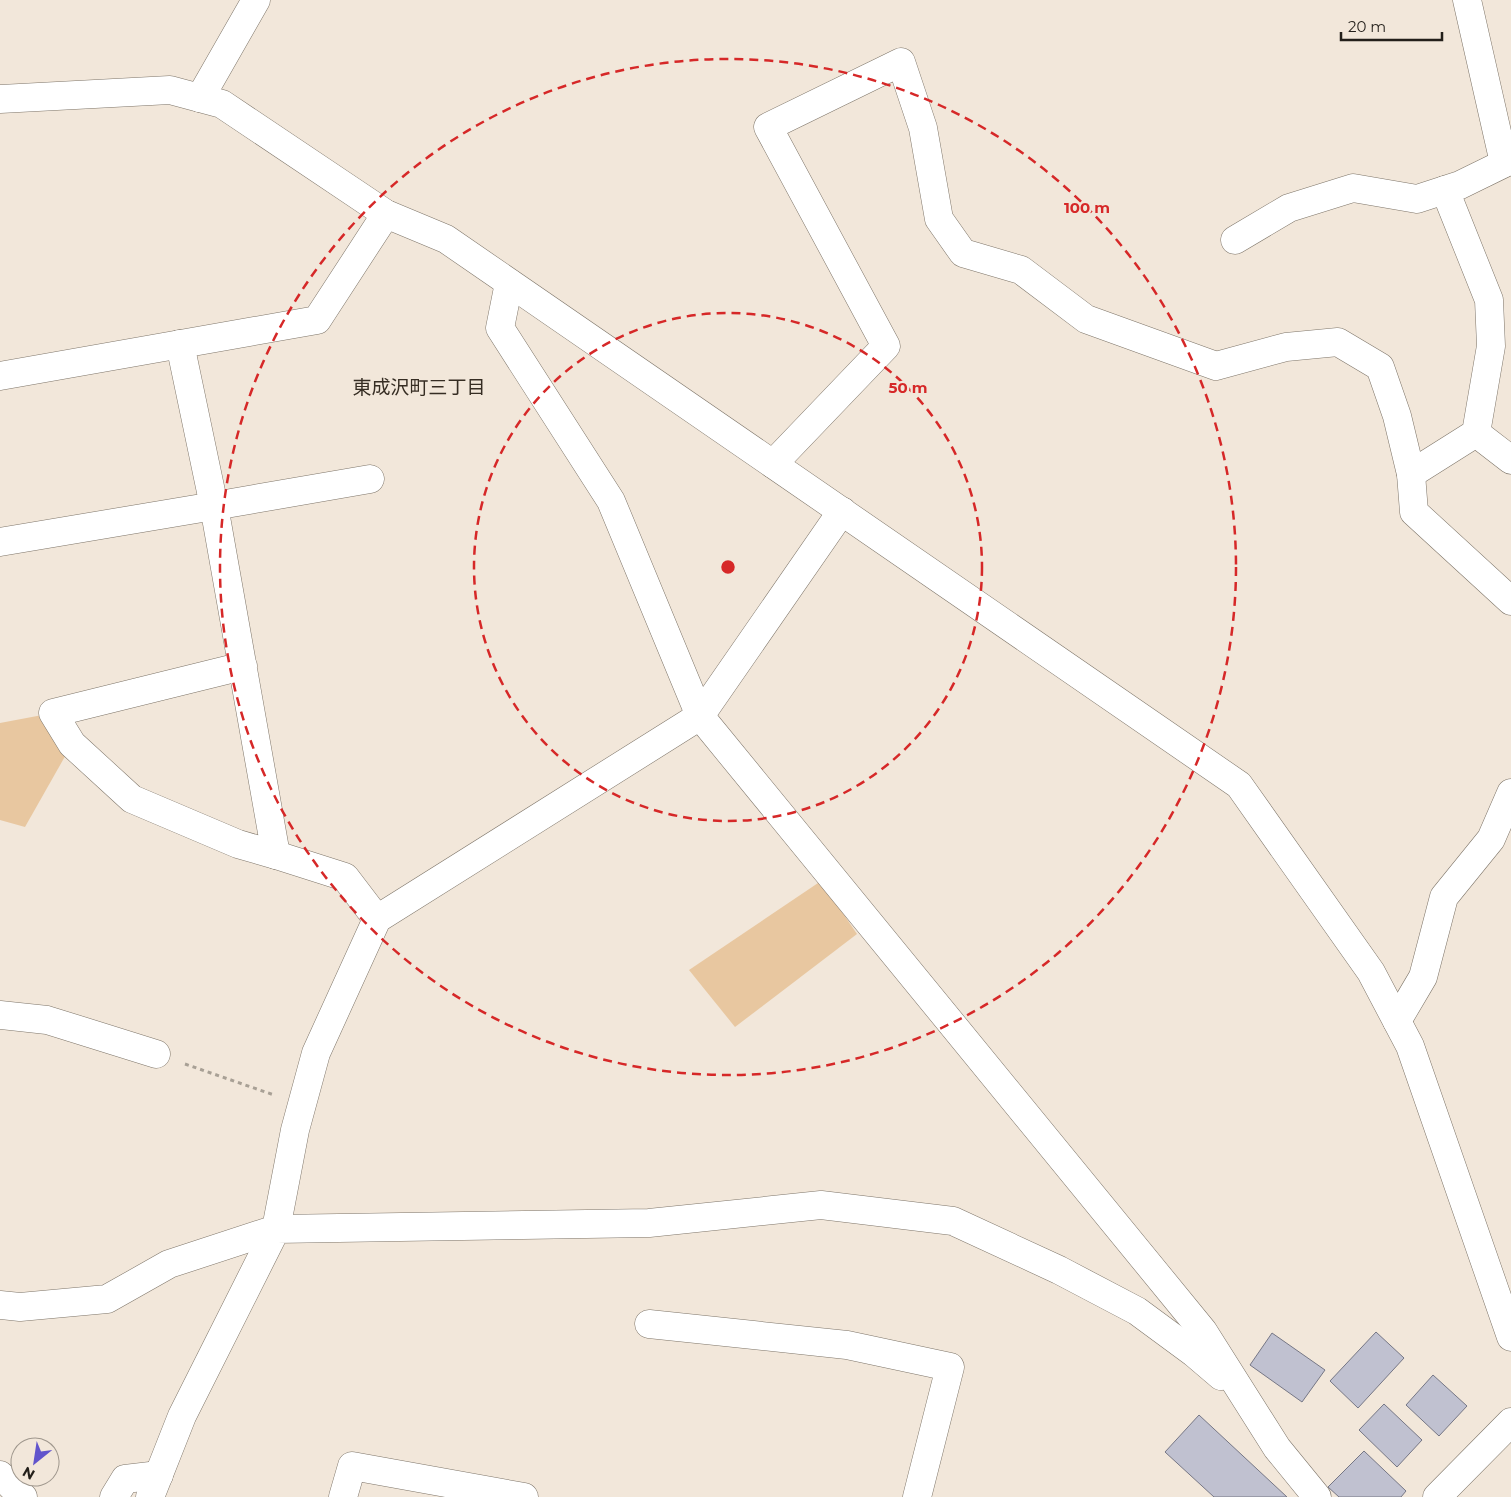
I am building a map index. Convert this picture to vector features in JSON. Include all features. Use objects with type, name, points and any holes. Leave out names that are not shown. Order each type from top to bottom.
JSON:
[{"type":"street","points":[[200,98],[256,0]]},
{"type":"street","points":[[1235,240],[1289,208],[1353,188],[1417,199],[1460,185],[1508,162],[1467,0]]},
{"type":"street","points":[[773,464],[886,346],[768,127],[901,62],[923,128],[939,219],[963,253],[1021,270],[1086,319],[1216,366],[1286,347],[1338,342],[1380,367],[1397,416],[1411,474],[1414,512],[1511,601]]},
{"type":"street","points":[[0,99],[170,90],[222,104],[386,214],[446,240],[1239,785],[1371,972],[1410,1046],[1511,1337]]},
{"type":"street","points":[[1411,474],[1476,432],[1491,346],[1489,300],[1445,190]]},
{"type":"street","points":[[0,376],[317,320],[386,214]]},
{"type":"street","points":[[509,283],[500,328],[611,501],[700,716],[1203,1331],[1277,1448],[1317,1497]]},
{"type":"street","points":[[180,344],[214,506],[276,855]]},
{"type":"street","points":[[1476,432],[1511,460]]},
{"type":"street","points":[[0,542],[370,479]]},
{"type":"street","points":[[114,1497],[125,1479],[154,1486],[182,1416],[276,1229],[302,1104],[316,1053],[377,919],[700,716],[842,511]]},
{"type":"street","points":[[243,666],[53,713],[72,744],[132,799],[238,844],[345,877],[377,919]]},
{"type":"street","points":[[1397,1021],[1423,977],[1444,897],[1491,840],[1511,793]]},
{"type":"street","points":[[0,1015],[47,1020],[156,1054]]},
{"type":"street","points":[[0,1305],[20,1306],[107,1299],[169,1264],[276,1229],[649,1223],[820,1205],[953,1221],[1059,1270],[1137,1311],[1194,1353],[1245,1397]]},
{"type":"street","points":[[649,1324],[847,1345],[950,1367],[917,1497]]},
{"type":"street","points":[[1437,1497],[1511,1422]]},
{"type":"street","points":[[343,1497],[352,1466],[493,1495],[524,1497]]},
{"type":"street","points":[[0,1475],[23,1497]]},
{"type":"path","points":[[156,1054],[302,1104]]},
{"type":"shaded area","points":[[53,713],[72,744],[25,827],[0,820],[0,723]]},
{"type":"shaded area","points":[[821,881],[857,934],[735,1027],[689,970]]},
{"type":"building","points":[[1376,1332],[1404,1358],[1358,1408],[1330,1381]]},
{"type":"building","points":[[1272,1333],[1325,1370],[1302,1402],[1250,1365]]},
{"type":"building","points":[[1433,1375],[1467,1406],[1439,1436],[1406,1405]]},
{"type":"building","points":[[1384,1404],[1422,1440],[1397,1467],[1359,1430]]},
{"type":"building","points":[[1199,1415],[1287,1497],[1214,1497],[1165,1452]]},
{"type":"building","points":[[1364,1451],[1406,1491],[1401,1497],[1339,1497],[1328,1487]]},
{"type":"district","name":"東成沢町三丁目","points":[[419,387]]}]
